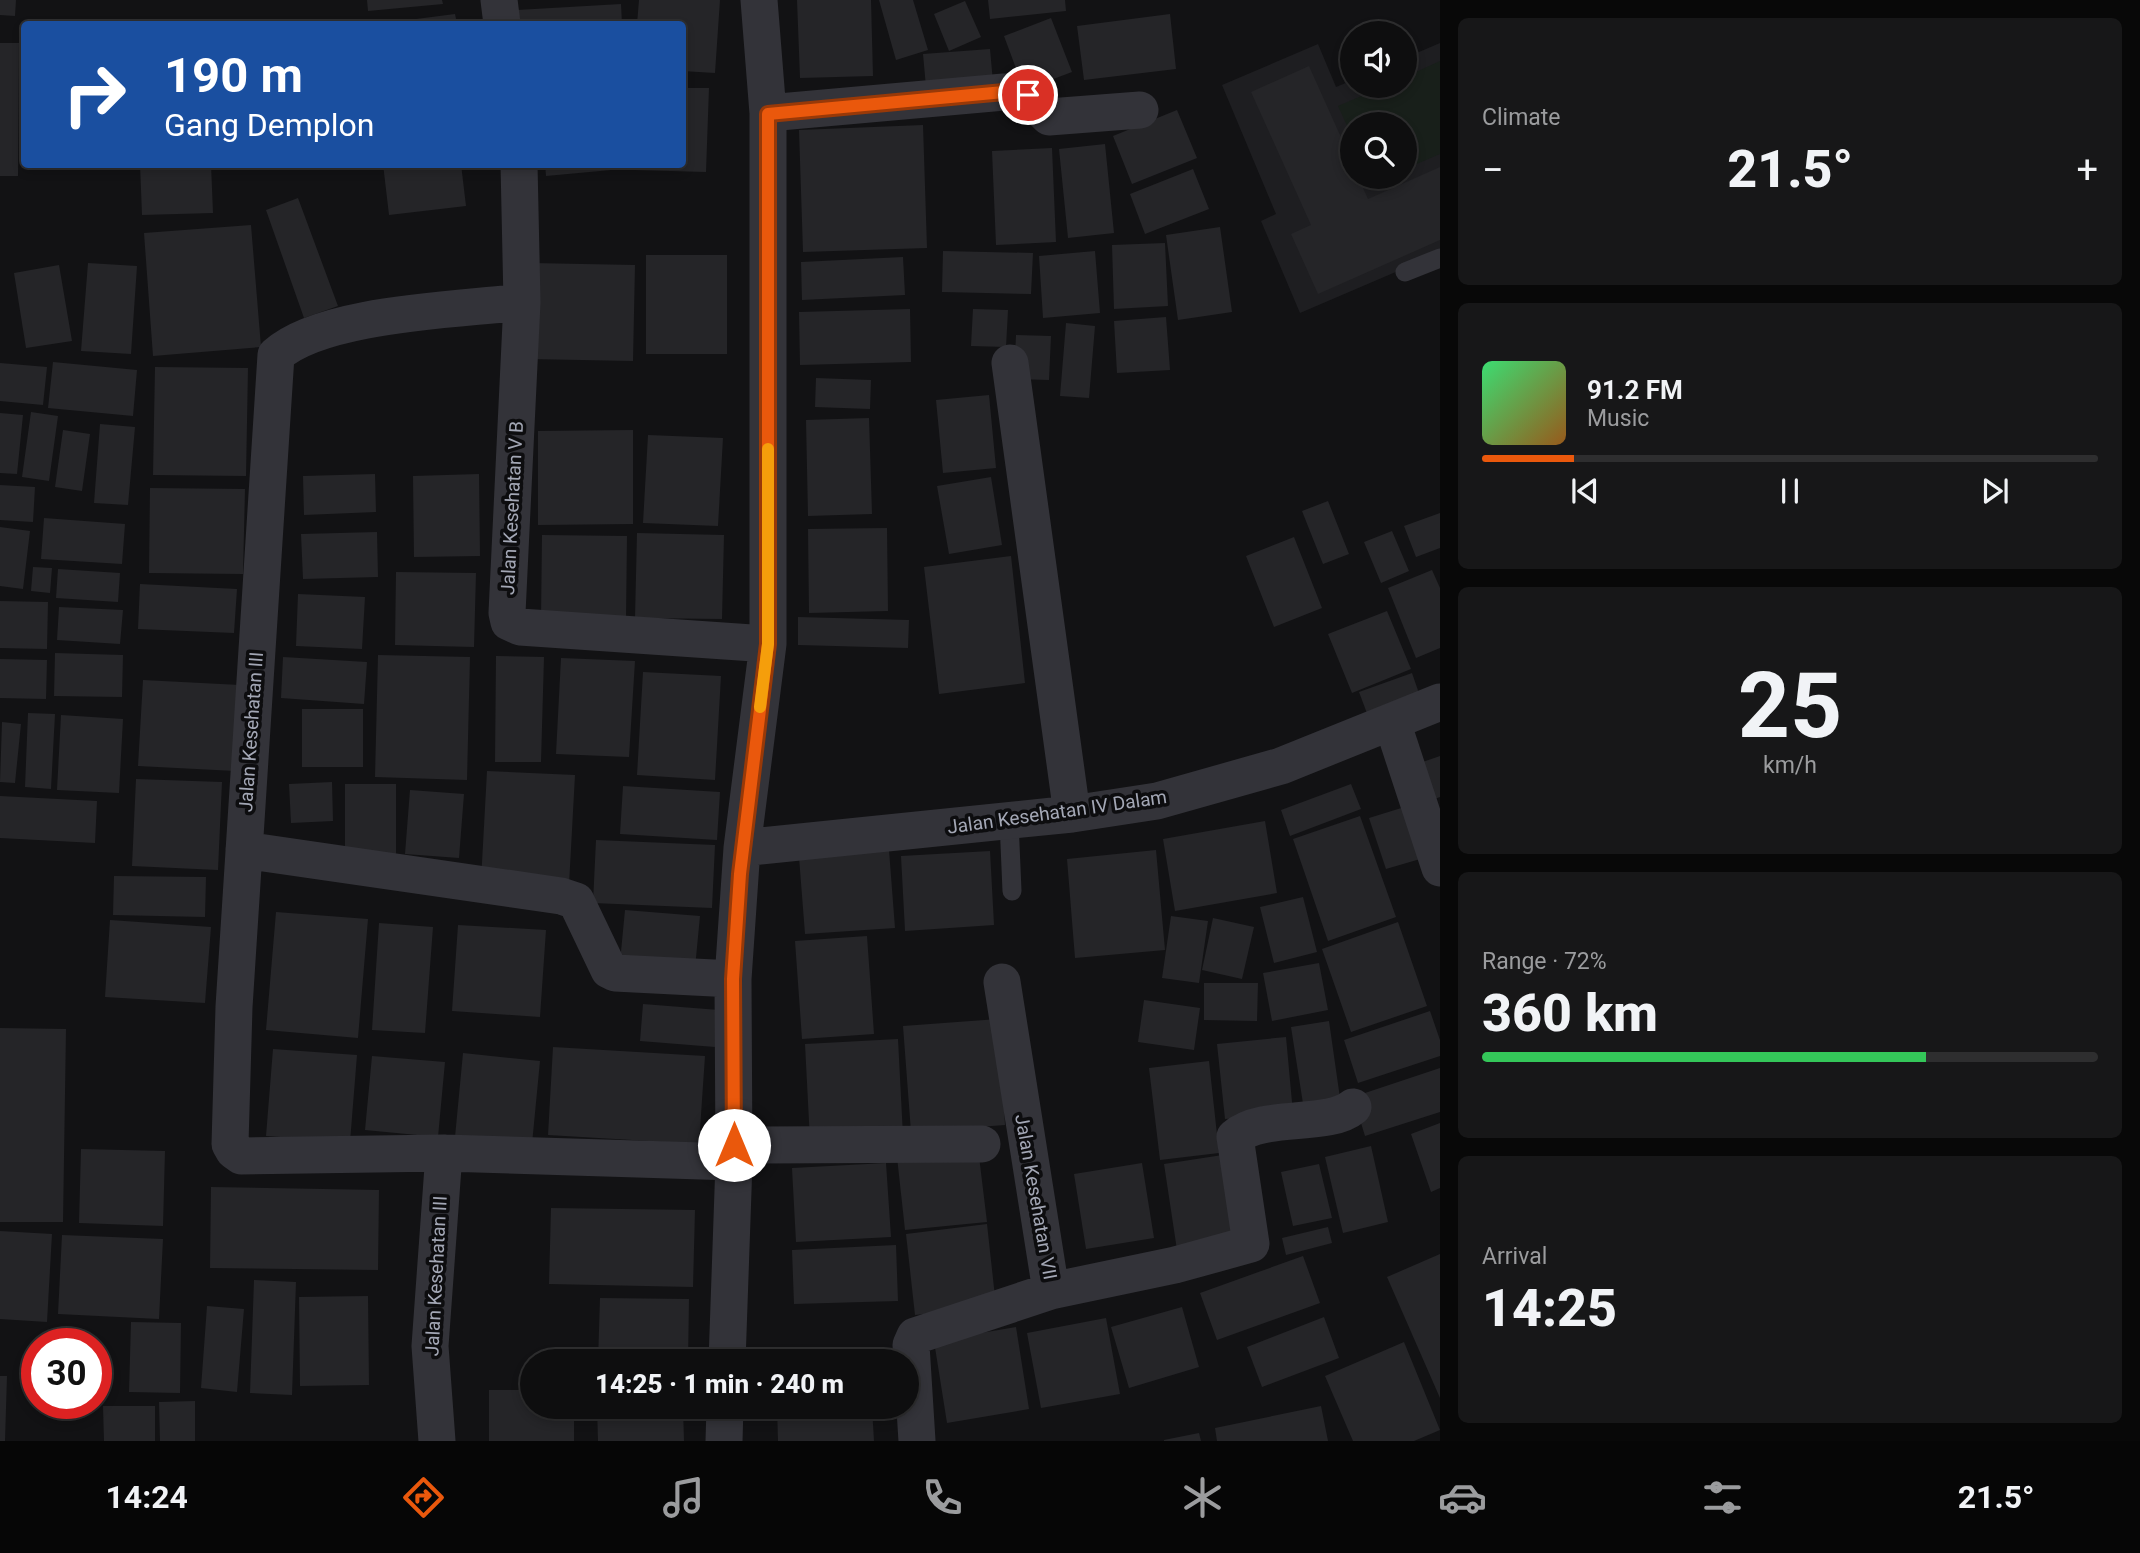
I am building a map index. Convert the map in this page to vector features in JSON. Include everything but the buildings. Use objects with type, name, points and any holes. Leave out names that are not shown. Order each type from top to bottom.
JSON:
[{"type":"street","points":[[499,0],[502,21]]},
{"type":"street","points":[[727,1349],[734,1154],[733,979],[742,848],[768,644],[768,114],[759,0]]},
{"type":"street","points":[[768,114],[1004,92],[1024,92],[1049,117],[1062,119],[1140,110]]},
{"type":"street","points":[[519,168],[522,302]]},
{"type":"street","name":"Jalan Kesehatan V B","points":[[522,302],[507,613],[509,622],[520,627],[768,644]]},
{"type":"street","name":"Jalan Kesehatan III","points":[[522,302],[379,318],[291,342],[276,355],[243,850],[230,1144],[234,1151],[242,1156],[444,1153],[734,1154],[982,1144]]},
{"type":"street","points":[[1010,363],[1072,814]]},
{"type":"street","name":"Jalan Kesehatan IV Dalam","points":[[742,848],[1072,814],[1157,801],[1281,766],[1440,702]]},
{"type":"street","points":[[1392,722],[1440,868]]},
{"type":"street","points":[[243,850],[561,895],[576,901],[606,965],[615,973],[733,979]]},
{"type":"street","name":"Jalan Kesehatan VII","points":[[917,1441],[911,1345],[915,1336],[1051,1292],[1002,982]]},
{"type":"street","points":[[1051,1292],[1175,1265],[1251,1244],[1235,1137],[1240,1132],[1266,1124],[1326,1115],[1353,1107]]},
{"type":"street","name":"Jalan Kesehatan III","points":[[437,1441],[430,1346],[444,1153]]},
{"type":"street","points":[[724,1441],[725,1419]]},
{"type":"lane","points":[[1405,272],[1440,258]]},
{"type":"lane","points":[[1009,821],[1012,891]]},
{"type":"shaded area","points":[[1440,43],[1440,253],[1300,313],[1261,221],[1276,214],[1222,85],[1318,44],[1336,87],[1340,85],[1340,98],[1417,98],[1417,53]]},
{"type":"shaded area","points":[[1440,61],[1440,154],[1417,164],[1417,112],[1341,112],[1338,106],[1357,98],[1417,98],[1417,72]]},
{"type":"slow traffic","points":[[760,707],[768,644],[768,449]]},
{"type":"route","points":[[734,1145],[733,979],[740,874],[768,644],[768,114],[1004,92],[1024,92],[1028,95]]}]
